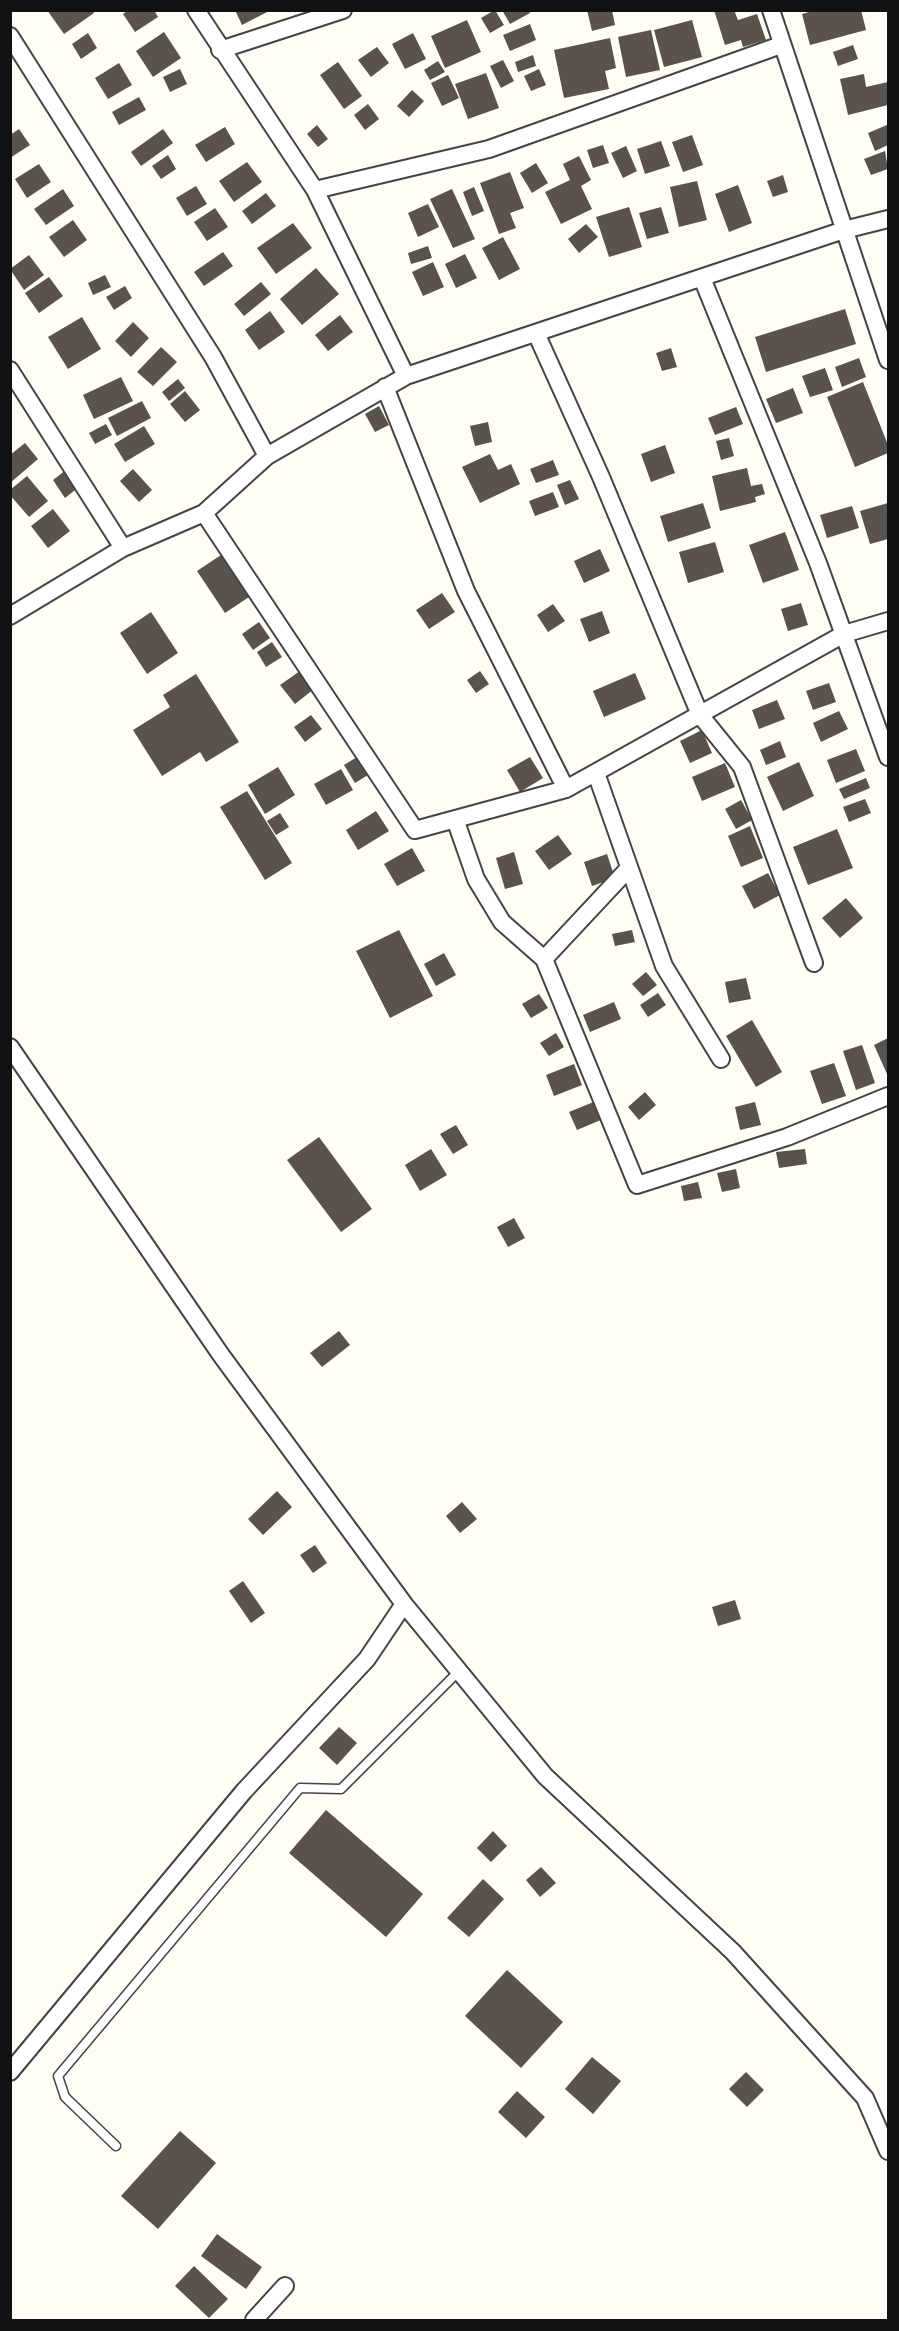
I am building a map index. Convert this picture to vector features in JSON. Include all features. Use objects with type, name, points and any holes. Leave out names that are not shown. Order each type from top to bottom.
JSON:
[{"type":"street","points":[[196,10],[220,50],[315,190],[406,376]]},
{"type":"street","points":[[220,50],[343,10]]},
{"type":"street","points":[[771,10],[888,360]]},
{"type":"street","points":[[10,36],[213,357],[267,456]]},
{"type":"street","points":[[315,190],[489,149],[781,45]]},
{"type":"street","points":[[10,616],[123,548],[204,513],[267,456],[406,376],[844,230],[888,219]]},
{"type":"street","points":[[702,278],[813,552],[888,757]]},
{"type":"street","points":[[536,333],[601,477],[700,715],[742,766],[814,963]]},
{"type":"street","points":[[10,370],[123,548]]},
{"type":"street","points":[[385,387],[466,591],[566,789]]},
{"type":"street","points":[[204,513],[415,830],[566,789],[844,634],[888,621]]},
{"type":"street","points":[[596,773],[664,966],[721,1059]]},
{"type":"street","points":[[455,819],[476,879],[502,921],[544,959],[637,1185],[787,1137],[888,1096]]},
{"type":"street","points":[[544,959],[629,868]]},
{"type":"street","points":[[10,1047],[221,1355],[404,1604],[545,1776],[734,1952],[865,2098],[888,2151]]},
{"type":"street","points":[[10,2072],[244,1791],[367,1659],[404,1604]]},
{"type":"street","points":[[254,2320],[285,2286]]},
{"type":"lane","points":[[116,2146],[65,2097],[58,2076],[300,1788],[341,1789],[459,1671]]},
{"type":"building","points":[[47,10],[92,10],[94,13],[64,34]]},
{"type":"building","points":[[128,10],[154,10],[158,17],[135,32],[123,14]]},
{"type":"building","points":[[235,10],[271,10],[242,25]]},
{"type":"building","points":[[495,10],[504,25],[490,33],[481,18]]},
{"type":"building","points":[[502,10],[529,10],[530,13],[510,24]]},
{"type":"building","points":[[587,10],[612,10],[615,25],[592,31]]},
{"type":"building","points":[[714,10],[734,10],[738,20],[757,14],[766,40],[743,47],[741,40],[725,45]]},
{"type":"building","points":[[816,10],[861,10],[866,30],[810,45],[802,14]]},
{"type":"building","points":[[467,20],[481,52],[445,68],[431,36]]},
{"type":"building","points":[[692,20],[702,57],[664,67],[654,30]]},
{"type":"building","points":[[530,24],[536,40],[510,51],[503,35]]},
{"type":"building","points":[[651,30],[660,70],[626,77],[618,37]]},
{"type":"building","points":[[164,32],[181,58],[153,77],[136,51]]},
{"type":"building","points":[[88,33],[97,48],[81,59],[72,44]]},
{"type":"building","points":[[413,33],[426,59],[405,69],[392,44]]},
{"type":"building","points":[[610,38],[616,68],[605,71],[609,89],[564,98],[554,50]]},
{"type":"building","points":[[853,45],[858,59],[838,66],[833,52]]},
{"type":"building","points":[[377,47],[389,63],[371,77],[358,60]]},
{"type":"building","points":[[533,55],[536,66],[518,72],[515,62]]},
{"type":"building","points":[[503,60],[514,81],[501,88],[490,66]]},
{"type":"building","points":[[438,61],[445,72],[430,80],[424,70]]},
{"type":"building","points":[[338,62],[362,96],[344,109],[320,75]]},
{"type":"building","points":[[119,63],[132,85],[108,99],[95,78]]},
{"type":"building","points":[[180,69],[187,84],[170,92],[163,77]]},
{"type":"building","points":[[539,69],[546,85],[531,91],[524,76]]},
{"type":"building","points":[[486,73],[499,108],[468,119],[455,84]]},
{"type":"building","points":[[864,74],[866,87],[888,82],[888,105],[848,115],[840,79]]},
{"type":"building","points":[[448,75],[459,98],[442,106],[431,83]]},
{"type":"building","points":[[412,90],[424,101],[409,117],[397,106]]},
{"type":"building","points":[[139,97],[146,110],[119,125],[112,112]]},
{"type":"building","points":[[368,104],[379,119],[365,130],[354,115]]},
{"type":"building","points":[[317,125],[328,139],[318,147],[307,134]]},
{"type":"building","points":[[887,125],[888,145],[875,151],[868,133]]},
{"type":"building","points":[[225,127],[235,144],[206,162],[195,145]]},
{"type":"building","points":[[19,129],[30,145],[10,158],[10,135]]},
{"type":"building","points":[[163,129],[173,143],[141,166],[131,152]]},
{"type":"building","points":[[692,135],[703,165],[683,172],[672,142]]},
{"type":"building","points":[[661,141],[670,166],[645,174],[637,149]]},
{"type":"building","points":[[603,145],[609,163],[593,168],[587,150]]},
{"type":"building","points":[[626,146],[637,171],[623,178],[611,153]]},
{"type":"building","points":[[885,151],[888,169],[871,175],[864,159]]},
{"type":"building","points":[[168,155],[176,169],[161,179],[152,166]]},
{"type":"building","points":[[579,156],[591,180],[581,186],[592,209],[561,224],[545,192],[570,180],[563,164]]},
{"type":"building","points":[[247,162],[262,182],[234,202],[219,181]]},
{"type":"building","points":[[536,163],[548,183],[532,193],[520,173]]},
{"type":"building","points":[[39,164],[51,182],[27,198],[15,179]]},
{"type":"building","points":[[510,172],[524,208],[510,213],[516,228],[499,234],[480,183]]},
{"type":"building","points":[[783,175],[788,192],[773,197],[767,181]]},
{"type":"building","points":[[697,181],[707,220],[679,227],[670,187]]},
{"type":"building","points":[[738,185],[752,223],[729,232],[715,194]]},
{"type":"building","points":[[196,186],[207,204],[187,216],[176,198]]},
{"type":"building","points":[[474,187],[484,211],[472,216],[463,192]]},
{"type":"building","points":[[63,189],[74,206],[46,225],[34,209]]},
{"type":"building","points":[[452,189],[475,239],[453,248],[430,199]]},
{"type":"building","points":[[266,193],[276,206],[252,224],[242,211]]},
{"type":"building","points":[[428,204],[439,227],[418,237],[408,213]]},
{"type":"building","points":[[629,207],[642,247],[609,257],[596,217]]},
{"type":"building","points":[[661,207],[669,233],[647,239],[639,213]]},
{"type":"building","points":[[215,208],[228,227],[207,241],[194,222]]},
{"type":"building","points":[[73,220],[87,240],[64,257],[49,237]]},
{"type":"building","points":[[293,223],[312,248],[276,274],[257,248]]},
{"type":"building","points":[[586,224],[598,237],[579,253],[568,239]]},
{"type":"building","points":[[503,237],[520,269],[499,280],[482,248]]},
{"type":"building","points":[[428,246],[432,258],[411,264],[408,253]]},
{"type":"building","points":[[223,252],[233,266],[204,286],[194,272]]},
{"type":"building","points":[[465,254],[477,278],[456,288],[445,264]]},
{"type":"building","points":[[29,255],[44,275],[24,290],[10,269]]},
{"type":"building","points":[[433,262],[444,287],[423,296],[412,272]]},
{"type":"building","points":[[316,268],[339,294],[302,325],[280,299]]},
{"type":"building","points":[[105,275],[111,287],[93,295],[88,283]]},
{"type":"building","points":[[49,277],[63,296],[39,313],[25,293]]},
{"type":"building","points":[[261,282],[271,294],[244,316],[234,304]]},
{"type":"building","points":[[125,286],[132,298],[114,310],[106,297]]},
{"type":"building","points":[[845,309],[856,344],[766,372],[755,337]]},
{"type":"building","points":[[270,311],[285,332],[259,350],[245,330]]},
{"type":"building","points":[[340,315],[353,332],[328,351],[315,335]]},
{"type":"building","points":[[82,317],[101,349],[68,369],[48,337]]},
{"type":"building","points":[[133,322],[149,338],[131,357],[115,341]]},
{"type":"building","points":[[161,347],[177,362],[153,386],[137,372]]},
{"type":"building","points":[[671,348],[677,367],[662,371],[656,353]]},
{"type":"building","points":[[859,358],[866,377],[842,387],[835,367]]},
{"type":"building","points":[[825,368],[833,390],[810,397],[802,376]]},
{"type":"building","points":[[121,377],[133,401],[94,419],[83,395]]},
{"type":"building","points":[[178,379],[185,388],[169,401],[162,392]]},
{"type":"building","points":[[863,382],[888,445],[888,453],[855,467],[827,397]]},
{"type":"building","points":[[793,388],[803,413],[776,423],[766,399]]},
{"type":"building","points":[[185,391],[200,410],[185,422],[170,404]]},
{"type":"building","points":[[142,401],[151,418],[117,436],[108,418]]},
{"type":"building","points":[[379,406],[389,425],[375,432],[365,414]]},
{"type":"building","points":[[736,407],[743,424],[715,435],[708,418]]},
{"type":"building","points":[[488,422],[492,442],[475,446],[470,426]]},
{"type":"building","points":[[106,424],[112,435],[95,444],[89,433]]},
{"type":"building","points":[[144,426],[155,444],[125,462],[114,444]]},
{"type":"building","points":[[729,438],[734,456],[721,460],[716,441]]},
{"type":"building","points":[[25,443],[38,459],[10,483],[10,455]]},
{"type":"building","points":[[665,445],[675,473],[651,482],[641,454]]},
{"type":"building","points":[[490,454],[498,470],[511,464],[520,484],[480,503],[462,467]]},
{"type":"building","points":[[553,460],[559,475],[536,483],[530,469]]},
{"type":"building","points":[[747,468],[751,486],[762,484],[765,494],[755,497],[756,502],[720,511],[712,476]]},
{"type":"building","points":[[133,469],[152,490],[139,502],[120,481]]},
{"type":"building","points":[[66,470],[79,487],[65,498],[53,480]]},
{"type":"building","points":[[27,476],[48,501],[29,517],[10,495],[10,490]]},
{"type":"building","points":[[570,480],[579,499],[565,505],[557,485]]},
{"type":"building","points":[[553,492],[559,507],[535,516],[529,501]]},
{"type":"building","points":[[703,503],[711,528],[668,542],[660,516]]},
{"type":"building","points":[[888,503],[888,539],[870,544],[860,511]]},
{"type":"building","points":[[852,506],[859,528],[827,538],[820,515]]},
{"type":"building","points":[[53,509],[70,531],[48,548],[31,526]]},
{"type":"building","points":[[785,532],[799,570],[763,583],[749,545]]},
{"type":"building","points":[[715,542],[724,572],[688,583],[679,552]]},
{"type":"building","points":[[600,549],[610,571],[584,583],[574,561]]},
{"type":"building","points":[[221,555],[249,597],[225,613],[197,571]]},
{"type":"building","points":[[442,593],[455,612],[429,629],[416,610]]},
{"type":"building","points":[[801,603],[808,625],[788,631],[781,609]]},
{"type":"building","points":[[553,604],[565,621],[548,632],[537,615]]},
{"type":"building","points":[[602,611],[610,633],[589,642],[580,619]]},
{"type":"building","points":[[151,612],[178,653],[147,674],[120,633]]},
{"type":"building","points":[[259,622],[270,638],[253,650],[242,634]]},
{"type":"building","points":[[272,642],[282,657],[266,667],[257,652]]},
{"type":"building","points":[[300,671],[314,689],[295,704],[280,685]]},
{"type":"building","points":[[480,671],[489,684],[476,693],[467,680]]},
{"type":"building","points":[[635,673],[646,699],[604,717],[593,691]]},
{"type":"building","points":[[196,674],[239,742],[206,762],[200,752],[162,776],[133,730],[170,707],[163,695]]},
{"type":"building","points":[[829,683],[836,702],[813,710],[806,691]]},
{"type":"building","points":[[777,700],[785,719],[759,729],[752,710]]},
{"type":"building","points":[[839,711],[848,729],[821,742],[813,723]]},
{"type":"building","points":[[311,715],[322,729],[305,742],[294,727]]},
{"type":"building","points":[[702,730],[712,753],[690,763],[680,741]]},
{"type":"building","points":[[780,741],[786,757],[766,765],[760,750]]},
{"type":"building","points":[[856,749],[865,771],[836,783],[827,760]]},
{"type":"building","points":[[357,757],[368,775],[355,783],[344,765]]},
{"type":"building","points":[[530,757],[543,778],[520,792],[507,770]]},
{"type":"building","points":[[799,762],[814,796],[783,811],[767,777]]},
{"type":"building","points":[[725,763],[735,787],[702,801],[692,777]]},
{"type":"building","points":[[278,767],[295,795],[265,814],[248,785]]},
{"type":"building","points":[[341,769],[353,790],[326,805],[314,784]]},
{"type":"building","points":[[866,778],[870,788],[844,799],[839,789]]},
{"type":"building","points":[[247,791],[292,863],[265,880],[220,807]]},
{"type":"building","points":[[865,799],[871,813],[849,822],[843,807]]},
{"type":"building","points":[[741,800],[752,820],[736,829],[725,809]]},
{"type":"building","points":[[376,811],[389,831],[358,850],[346,830]]},
{"type":"building","points":[[280,813],[289,827],[276,835],[267,821]]},
{"type":"building","points":[[750,826],[763,858],[741,867],[728,836]]},
{"type":"building","points":[[837,829],[853,868],[808,885],[793,847]]},
{"type":"building","points":[[558,835],[572,854],[549,870],[535,851]]},
{"type":"building","points":[[412,848],[425,871],[397,886],[384,864]]},
{"type":"building","points":[[514,852],[523,884],[505,889],[496,858]]},
{"type":"building","points":[[607,854],[615,878],[592,886],[584,862]]},
{"type":"building","points":[[768,873],[780,895],[754,909],[742,886]]},
{"type":"building","points":[[846,898],[863,918],[840,938],[822,918]]},
{"type":"building","points":[[399,930],[433,996],[390,1018],[356,951]]},
{"type":"building","points":[[632,930],[635,942],[615,946],[612,934]]},
{"type":"building","points":[[444,953],[456,975],[436,986],[424,964]]},
{"type":"building","points":[[646,972],[657,985],[643,996],[632,984]]},
{"type":"building","points":[[746,978],[751,999],[729,1003],[725,982]]},
{"type":"building","points":[[658,993],[666,1005],[648,1017],[640,1005]]},
{"type":"building","points":[[539,994],[548,1008],[531,1018],[522,1004]]},
{"type":"building","points":[[614,1002],[621,1019],[590,1032],[583,1015]]},
{"type":"building","points":[[752,1020],[782,1072],[756,1087],[726,1036]]},
{"type":"building","points":[[556,1033],[564,1047],[549,1056],[540,1043]]},
{"type":"building","points":[[888,1038],[888,1073],[887,1074],[874,1045]]},
{"type":"building","points":[[862,1045],[875,1083],[856,1090],[843,1051]]},
{"type":"building","points":[[834,1063],[846,1096],[822,1104],[810,1071]]},
{"type":"building","points":[[574,1064],[582,1085],[554,1096],[546,1075]]},
{"type":"building","points":[[645,1092],[656,1105],[639,1120],[628,1107]]},
{"type":"building","points":[[596,1101],[603,1119],[577,1130],[569,1112]]},
{"type":"building","points":[[755,1102],[761,1125],[740,1130],[735,1107]]},
{"type":"building","points":[[456,1125],[468,1145],[453,1154],[440,1134]]},
{"type":"building","points":[[319,1137],[372,1209],[341,1232],[287,1160]]},
{"type":"building","points":[[431,1149],[447,1175],[420,1191],[405,1165]]},
{"type":"building","points":[[805,1149],[807,1164],[779,1168],[776,1152]]},
{"type":"building","points":[[736,1169],[740,1188],[722,1192],[717,1173]]},
{"type":"building","points":[[698,1182],[702,1198],[684,1201],[681,1186]]},
{"type":"building","points":[[514,1218],[525,1238],[508,1247],[497,1227]]},
{"type":"building","points":[[339,1331],[350,1345],[322,1367],[310,1353]]},
{"type":"building","points":[[277,1491],[292,1507],[263,1535],[248,1519]]},
{"type":"building","points":[[462,1502],[477,1519],[460,1533],[446,1516]]},
{"type":"building","points":[[315,1545],[327,1563],[313,1573],[300,1555]]},
{"type":"building","points":[[243,1581],[265,1613],[251,1623],[229,1591]]},
{"type":"building","points":[[735,1600],[741,1619],[718,1626],[712,1607]]},
{"type":"building","points":[[339,1727],[357,1743],[337,1765],[319,1748]]},
{"type":"building","points":[[326,1810],[423,1894],[386,1937],[289,1853]]},
{"type":"building","points":[[493,1831],[507,1846],[491,1862],[477,1848]]},
{"type":"building","points":[[541,1867],[556,1883],[540,1897],[526,1880]]},
{"type":"building","points":[[483,1879],[504,1899],[469,1937],[447,1918]]},
{"type":"building","points":[[507,1970],[563,2022],[521,2068],[465,2016]]},
{"type":"building","points":[[592,2057],[621,2081],[593,2114],[565,2089]]},
{"type":"building","points":[[746,2072],[764,2090],[747,2107],[729,2089]]},
{"type":"building","points":[[517,2091],[545,2117],[526,2138],[498,2112]]},
{"type":"building","points":[[180,2131],[216,2163],[158,2229],[121,2196]]},
{"type":"building","points":[[217,2234],[262,2267],[246,2289],[201,2256]]},
{"type":"building","points":[[194,2266],[228,2299],[209,2318],[175,2286]]}]
